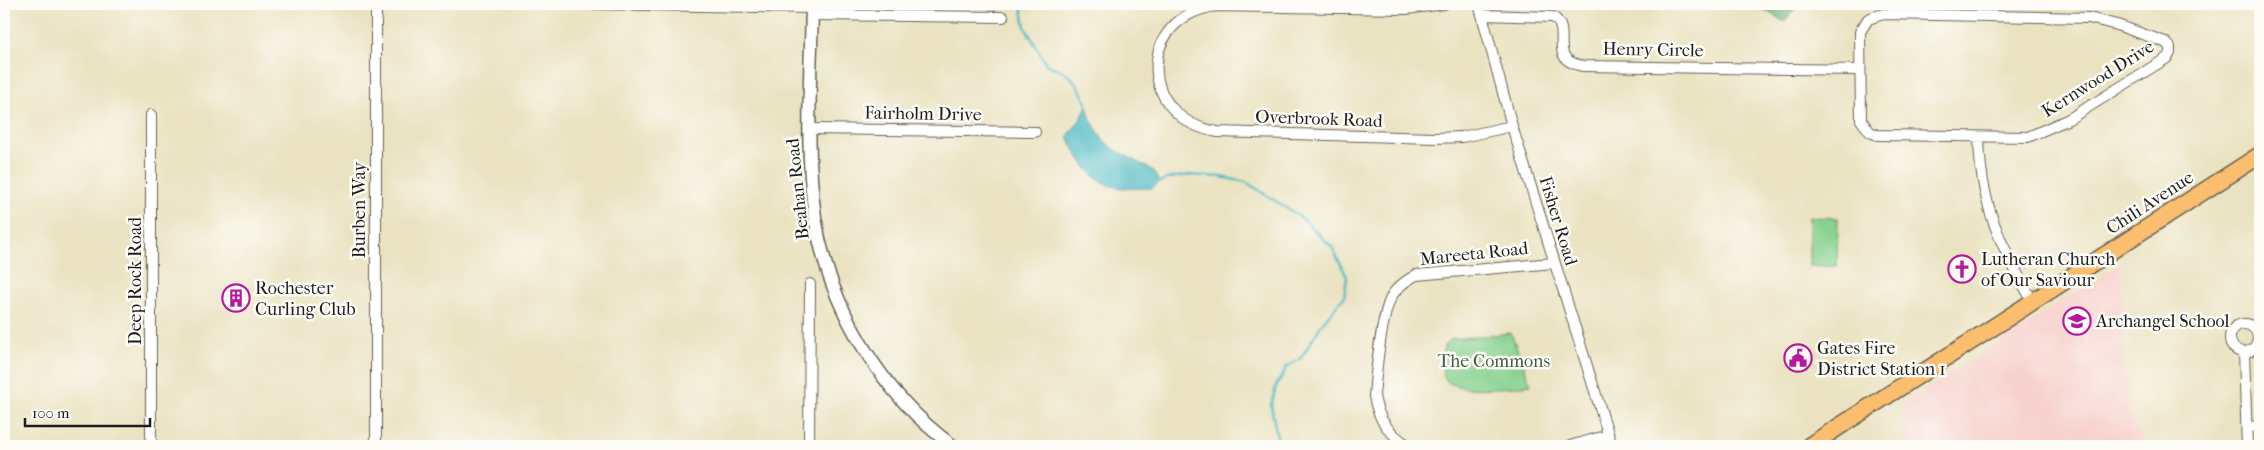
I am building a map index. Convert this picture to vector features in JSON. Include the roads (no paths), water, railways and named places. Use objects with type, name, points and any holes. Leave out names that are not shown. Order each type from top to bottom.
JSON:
[{"type":"main road","name":"Chili Avenue","points":[[1810,446],[2260,155]]},
{"type":"street","name":"Burben Way","points":[[376,4],[376,446]]},
{"type":"street","points":[[593,4],[1003,16]]},
{"type":"street","name":"Overbrook Road","points":[[1444,4],[1406,9],[1216,6],[1200,8],[1187,14],[1174,25],[1164,38],[1159,52],[1157,74],[1162,96],[1173,111],[1187,123],[1202,130],[1218,132],[1435,138],[1462,137],[1512,126]]},
{"type":"street","name":"Fisher Road","points":[[1479,4],[1512,126],[1612,446]]},
{"type":"street","name":"Beahan Road","points":[[812,9],[810,129],[815,217],[828,270],[841,305],[862,344],[885,378],[926,424],[953,446]]},
{"type":"street","name":"Kernwood Drive","points":[[1883,14],[2089,18],[2165,42],[2170,47],[2170,53],[2166,58],[2056,126],[2028,137],[1979,137],[1886,136],[1870,132],[1861,120],[1860,70],[1860,32],[1868,19],[1883,14]]},
{"type":"street","name":"Henry Circle","points":[[1482,15],[1553,17],[1559,23],[1562,52],[1565,60],[1578,65],[1860,70]]},
{"type":"street","name":"Deep Rock Road","points":[[151,115],[151,446]]},
{"type":"street","name":"Fairholm Drive","points":[[810,129],[1035,132]]},
{"type":"street","points":[[1979,137],[1980,167],[1989,208],[2012,265],[2033,302]]},
{"type":"street","name":"Mareeta Road","points":[[1409,446],[1397,439],[1384,425],[1376,409],[1374,396],[1386,310],[1392,296],[1402,284],[1416,275],[1554,263]]},
{"type":"street","points":[[809,446],[810,284]]},
{"type":"street","points":[[2244,352],[2247,446]]},
{"type":"street","points":[[2247,427],[2260,426]]},
{"type":"street","points":[[1570,446],[1608,435]]},
{"type":"water","points":[[1087,105],[1091,120],[1103,140],[1114,149],[1154,171],[1159,182],[1152,188],[1133,189],[1108,185],[1097,179],[1086,168],[1073,148],[1068,136],[1080,120]]},
{"type":"waterway","points":[[1021,4],[1025,27],[1047,65],[1062,71],[1073,79],[1087,105]]},
{"type":"waterway","points":[[1159,182],[1190,175],[1221,177],[1246,182],[1302,218],[1332,247],[1347,277],[1344,297],[1323,322],[1301,358],[1287,367],[1276,386],[1271,406],[1279,446]]},
{"type":"place","name":"Lutheran Church of Our Saviour","points":[[1962,269]]},
{"type":"place","name":"Rochester Curling Club","points":[[236,298]]},
{"type":"place","name":"Archangel School","points":[[2077,321]]},
{"type":"place","name":"Gates Fire District Station 1","points":[[1798,358]]},
{"type":"park label","name":"The Commons","points":[[1494,361]]}]
